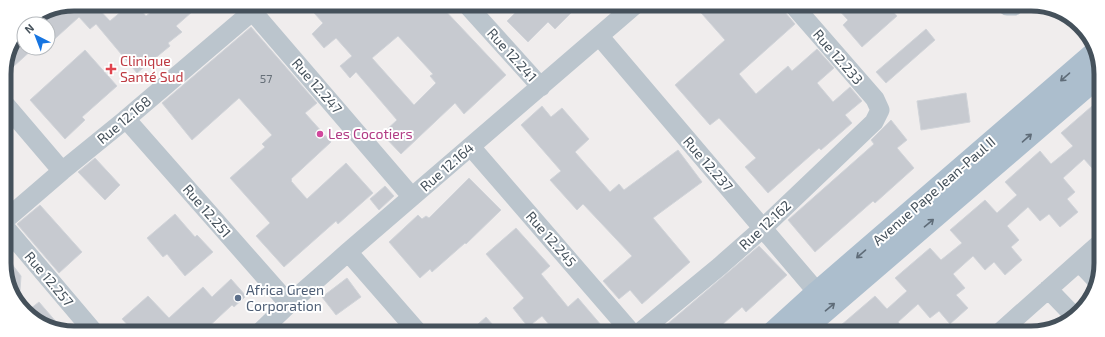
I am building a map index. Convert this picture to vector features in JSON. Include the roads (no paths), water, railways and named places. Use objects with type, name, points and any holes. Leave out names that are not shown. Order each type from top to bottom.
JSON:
[{"type":"main road","name":"Avenue Pape Jean-Paul II","points":[[780,326],[817,292],[1091,56]]},
{"type":"main road","name":"Avenue Pape Jean-Paul II","points":[[812,326],[1094,80]]},
{"type":"street","name":"Rue 12.168","points":[[11,215],[253,11]]},
{"type":"street","name":"Rue 12.247","points":[[259,11],[412,197]]},
{"type":"street","name":"Rue 12.241","points":[[472,11],[541,87]]},
{"type":"street","name":"Rue 12.164","points":[[266,326],[348,252],[628,11]]},
{"type":"street","name":"Rue 12.233","points":[[798,11],[875,99],[880,110]]},
{"type":"street","name":"Rue 12.237","points":[[600,37],[817,292]]},
{"type":"street","name":"Rue 12.162","points":[[647,326],[720,266],[763,228],[874,122],[880,110]]},
{"type":"street","points":[[11,111],[62,171]]},
{"type":"street","name":"Rue 12.251","points":[[126,119],[289,304]]},
{"type":"street","name":"Rue 12.245","points":[[471,147],[626,326]]},
{"type":"street","name":"Rue 12.257","points":[[11,234],[89,326]]},
{"type":"street","points":[[1006,326],[1094,248]]},
{"type":"street","points":[[348,252],[413,326]]},
{"type":"street","points":[[1079,262],[1092,276]]},
{"type":"street","points":[[1048,289],[1070,312]]},
{"type":"place","name":"Clinique Santé Sud","points":[[111,69]]},
{"type":"place","name":"Les Cocotiers","points":[[320,134]]},
{"type":"place","name":"Africa Green Corporation","points":[[238,298]]}]
